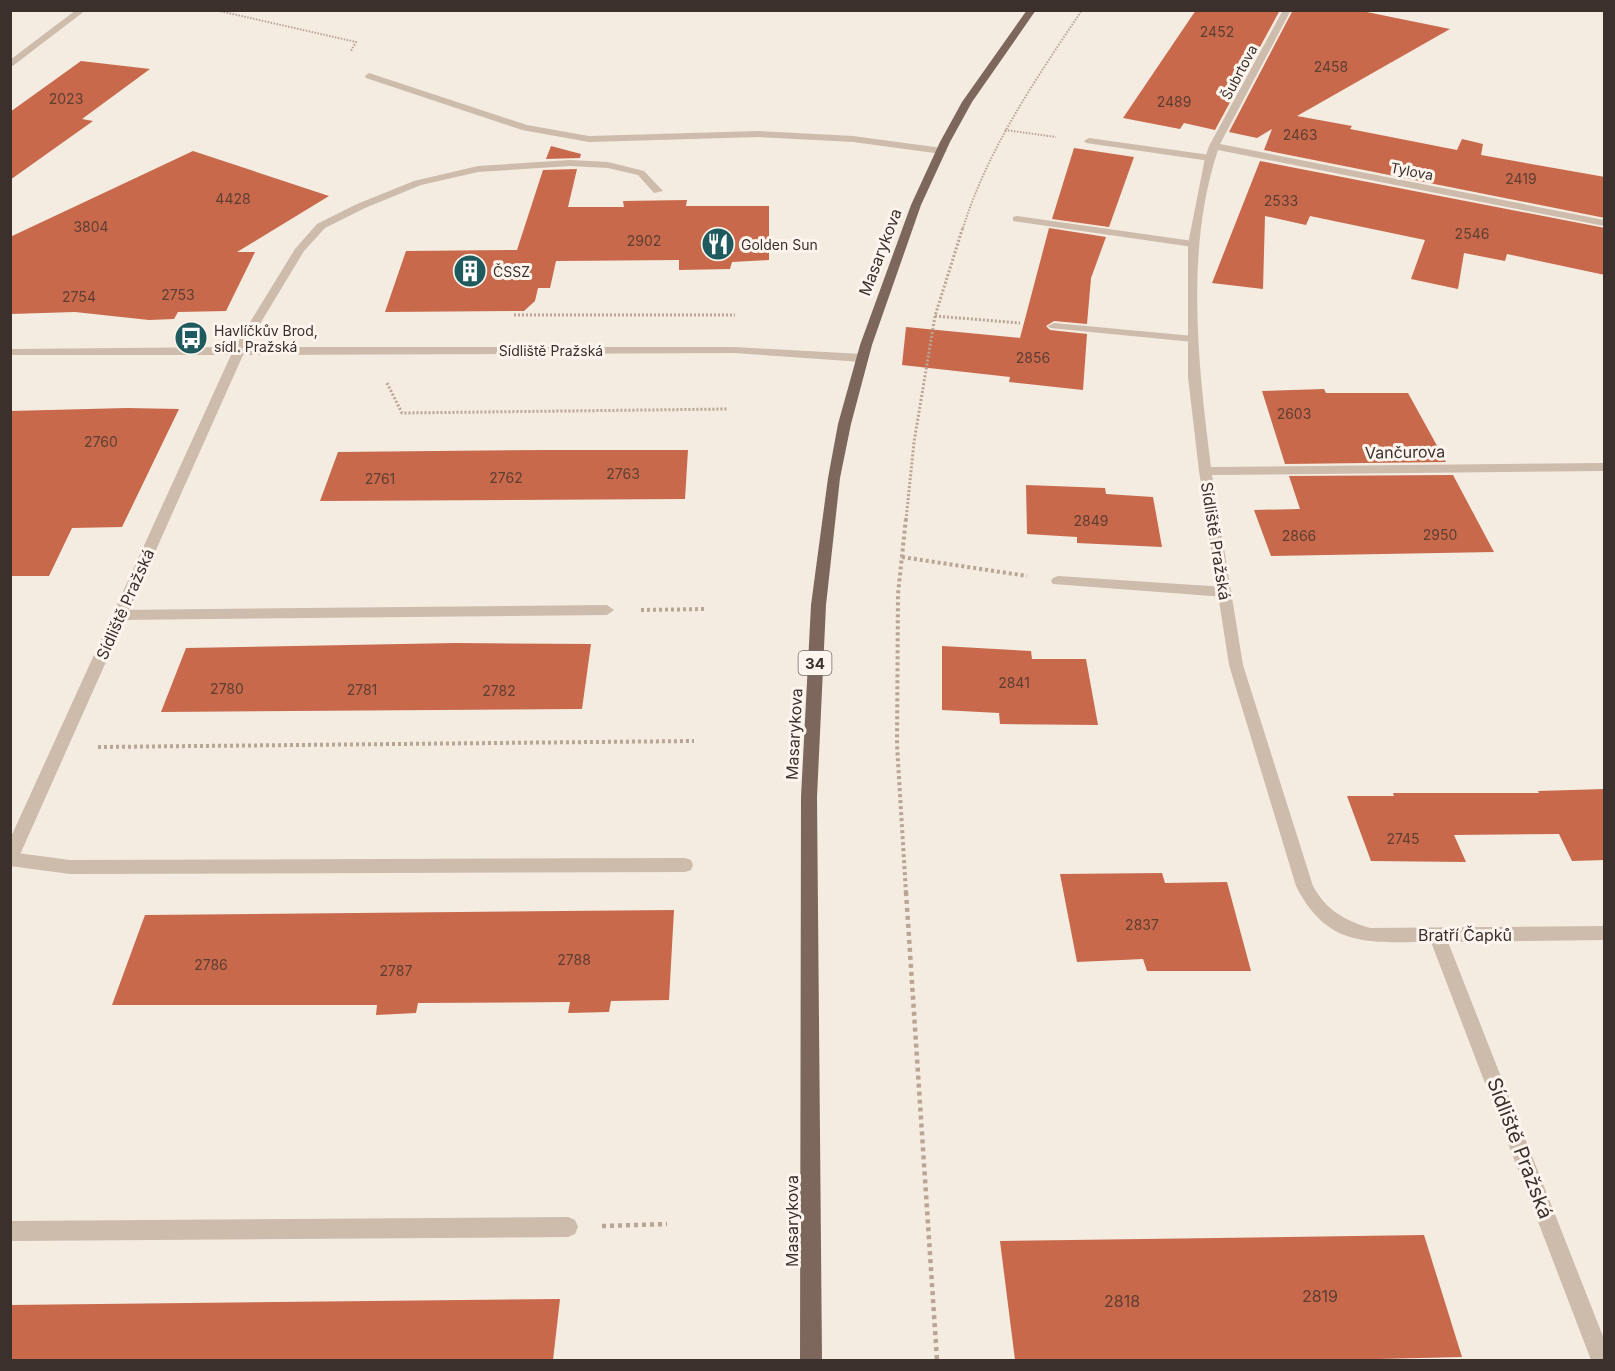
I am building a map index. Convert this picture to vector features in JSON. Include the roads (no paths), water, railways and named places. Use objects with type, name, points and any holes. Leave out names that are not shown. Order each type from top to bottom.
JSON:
[{"type":"main road","name":"Masarykova","points":[[811,1360],[807,898],[816,653],[834,478],[848,410],[862,358],[902,240],[967,102],[1032,10]]},
{"type":"street","points":[[10,65],[82,10]]},
{"type":"street","name":"Šubrtova","points":[[1212,152],[1287,10]]},
{"type":"street","points":[[369,76],[525,128],[589,139],[759,134],[853,139],[942,151]]},
{"type":"street","name":"Tylova","points":[[1089,141],[1212,152],[1605,223]]},
{"type":"street","name":"Sídliště Pražská","points":[[1212,152],[1193,244],[1194,377],[1205,471],[1236,665],[1305,886],[1314,905],[1328,920]]},
{"type":"street","points":[[239,350],[300,249],[321,226],[361,206],[418,183],[478,169],[570,163],[608,165],[641,173],[658,191]]},
{"type":"street","points":[[1017,219],[1193,244]]},
{"type":"street","points":[[1054,326],[1192,339]]},
{"type":"street","name":"Sídliště Pražská","points":[[10,859],[239,350]]},
{"type":"street","name":"Sídliště Pražská","points":[[10,352],[734,350],[862,358]]},
{"type":"street","name":"Vančurova","points":[[1205,471],[1605,467]]},
{"type":"street","points":[[1058,580],[1225,592]]},
{"type":"street","points":[[120,615],[608,610]]},
{"type":"street","points":[[10,859],[70,867],[685,865]]},
{"type":"street","name":"Bratří Čapků","points":[[1328,920],[1346,929],[1370,935],[1605,933]]},
{"type":"street","name":"Sídliště Pražská","points":[[1437,936],[1602,1360]]},
{"type":"street","points":[[10,1231],[568,1227]]},
{"type":"place","name":"Golden Sun","points":[[718,244]]},
{"type":"place","name":"ČSSZ","points":[[470,271]]},
{"type":"place","name":"Havlíčkův Brod, sídl. Pražská","points":[[191,338]]}]
